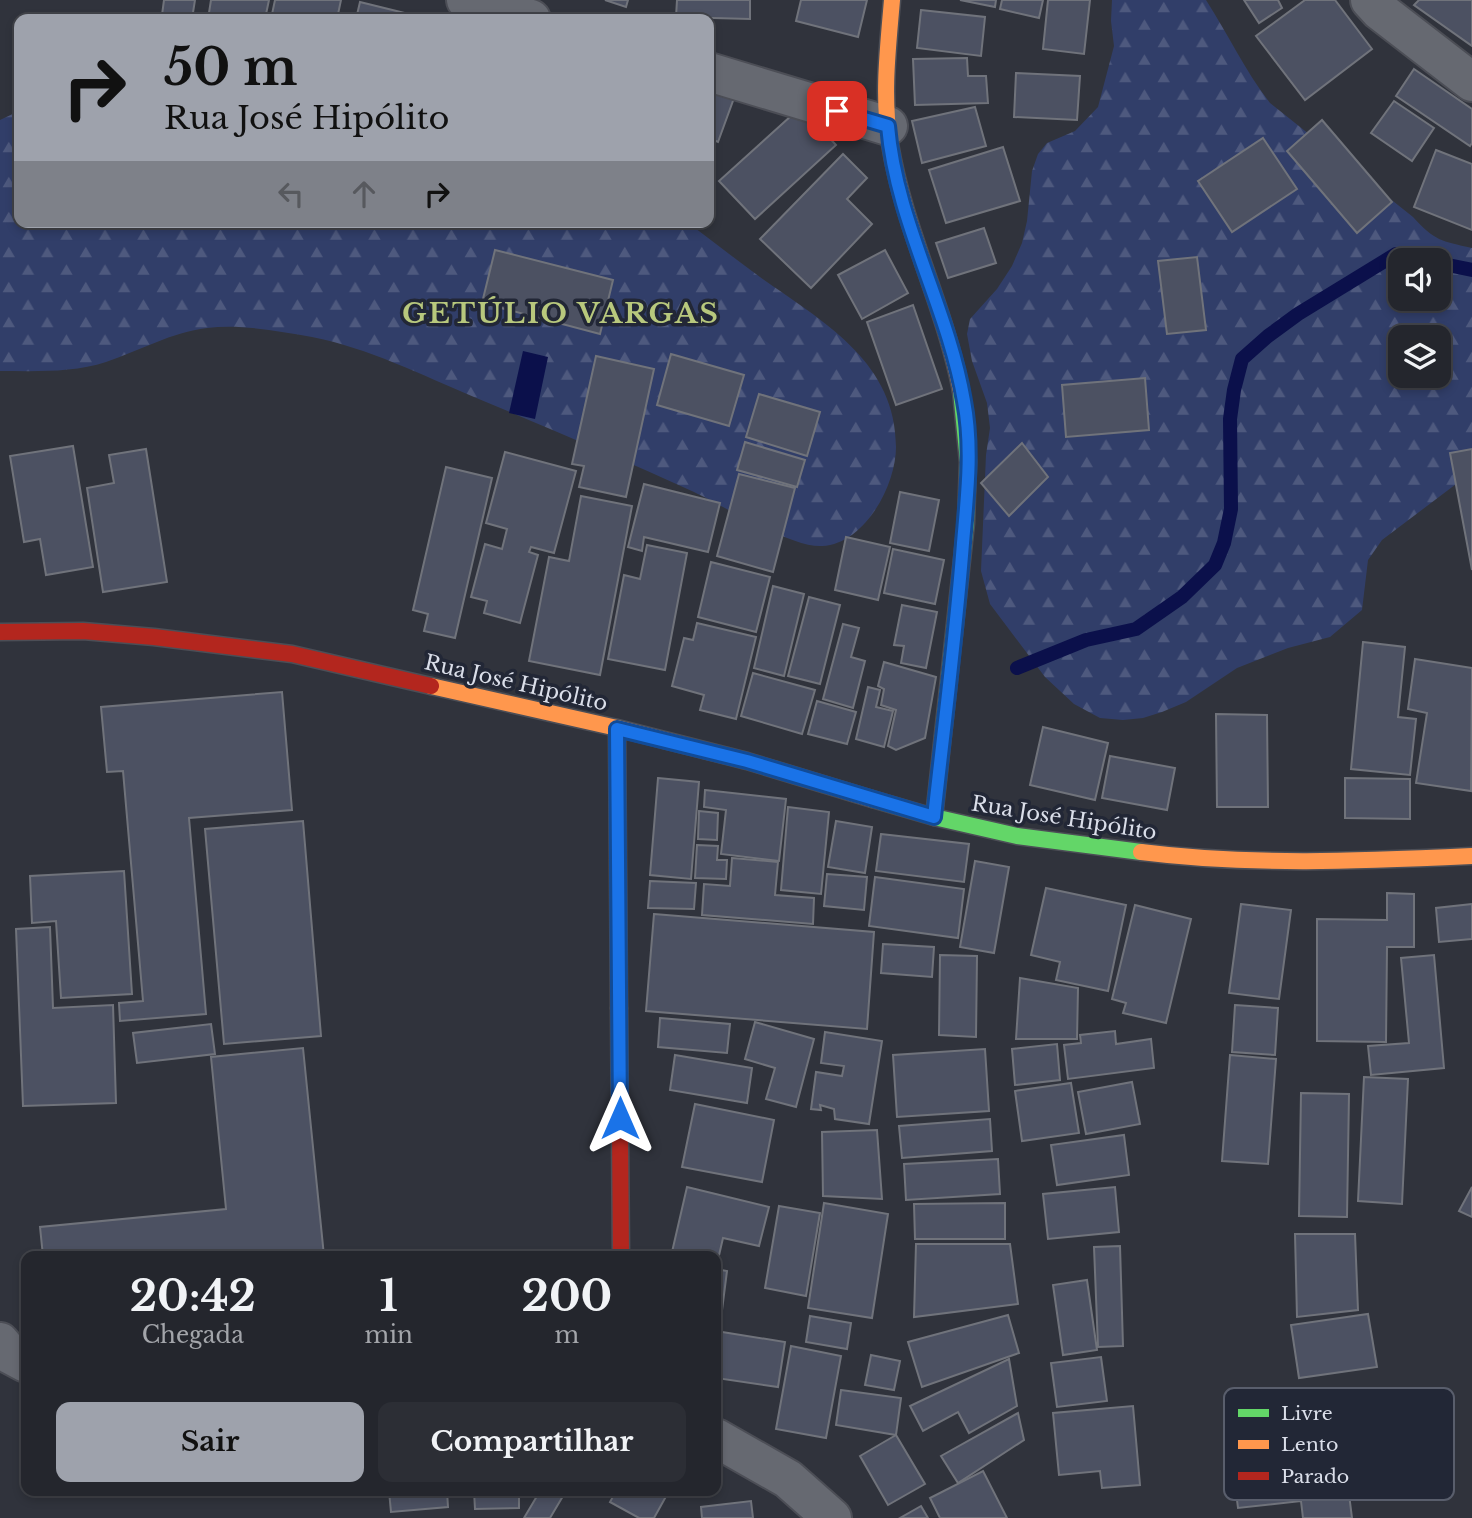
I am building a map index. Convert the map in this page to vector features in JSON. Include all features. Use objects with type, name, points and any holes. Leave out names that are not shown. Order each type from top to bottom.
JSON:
[{"type":"main road","points":[[892,0],[888,54],[888,126],[898,186],[957,371],[965,402],[970,460],[961,575],[934,817]]},
{"type":"main road","name":"Rua José Hipólito","points":[[0,632],[83,631],[292,654],[747,761],[934,817],[1017,836],[1186,858],[1349,862],[1472,856]]},
{"type":"main road","points":[[617,729],[621,1251]]},
{"type":"street","points":[[466,0],[514,14]]},
{"type":"street","points":[[1370,0],[1472,82]]},
{"type":"street","points":[[714,74],[888,126]]},
{"type":"street","points":[[0,1342],[21,1360]]},
{"type":"street","points":[[721,1441],[788,1479],[832,1518]]},
{"type":"green space","points":[[1112,0],[1206,0],[1270,103],[1433,236],[1472,248],[1472,472],[1382,540],[1368,560],[1362,610],[1330,637],[1288,648],[1237,668],[1186,702],[1162,712],[1123,720],[1100,718],[1074,704],[1045,677],[990,604],[981,571],[986,455],[990,428],[987,403],[972,361],[967,334],[970,319],[997,289],[1012,266],[1022,243],[1032,171],[1038,154],[1047,143],[1075,131],[1098,107],[1114,46]]},
{"type":"green space","points":[[14,113],[14,228],[695,228],[834,331],[871,369],[884,392],[893,418],[895,462],[884,494],[875,510],[852,535],[838,543],[809,545],[776,533],[694,492],[585,444],[394,363],[333,342],[273,330],[207,328],[168,338],[93,366],[53,371],[0,371],[0,120]]},
{"type":"shaded area","points":[[523,351],[548,357],[535,419],[509,413]]},
{"type":"building","points":[[164,0],[195,0],[193,14],[162,14]]},
{"type":"building","points":[[211,0],[269,0],[266,14],[209,14]]},
{"type":"building","points":[[275,0],[341,0],[338,14],[272,14]]},
{"type":"building","points":[[605,0],[628,0],[626,7]]},
{"type":"building","points":[[677,0],[750,0],[750,19],[714,18],[714,14],[676,14]]},
{"type":"building","points":[[801,0],[867,0],[858,37],[796,21]]},
{"type":"building","points":[[960,0],[996,0],[995,7]]},
{"type":"building","points":[[1002,0],[1043,0],[1039,18],[1000,9]]},
{"type":"building","points":[[1048,0],[1090,0],[1084,54],[1043,49]]},
{"type":"building","points":[[1244,0],[1278,0],[1282,8],[1259,23]]},
{"type":"building","points":[[1305,0],[1335,0],[1372,49],[1305,100],[1256,36]]},
{"type":"building","points":[[1419,0],[1472,0],[1472,46],[1414,5]]},
{"type":"building","points":[[360,2],[409,14],[357,14]]},
{"type":"building","points":[[921,10],[985,17],[981,56],[917,48]]},
{"type":"building","points":[[967,58],[968,76],[986,76],[988,103],[915,105],[913,59]]},
{"type":"building","points":[[1414,69],[1472,109],[1470,146],[1396,96]]},
{"type":"building","points":[[1016,73],[1080,76],[1077,120],[1014,117]]},
{"type":"building","points":[[714,91],[734,98],[718,142],[714,140]]},
{"type":"building","points":[[1394,101],[1434,128],[1412,161],[1371,133]]},
{"type":"building","points":[[801,107],[836,145],[755,219],[719,181]]},
{"type":"building","points":[[975,107],[986,146],[922,163],[912,121]]},
{"type":"building","points":[[1322,120],[1392,202],[1357,233],[1287,151]]},
{"type":"building","points":[[1263,138],[1297,189],[1232,232],[1198,181]]},
{"type":"building","points":[[1003,147],[1020,201],[946,223],[929,170]]},
{"type":"building","points":[[1436,150],[1472,164],[1472,230],[1414,207]]},
{"type":"building","points":[[843,154],[867,178],[847,199],[872,224],[811,288],[760,239]]},
{"type":"building","points":[[984,228],[996,263],[948,278],[936,243]]},
{"type":"building","points":[[495,250],[613,280],[600,334],[482,303]]},
{"type":"building","points":[[885,250],[908,293],[862,319],[838,275]]},
{"type":"building","points":[[1197,257],[1206,330],[1167,334],[1158,261]]},
{"type":"building","points":[[913,305],[942,389],[896,405],[867,322]]},
{"type":"building","points":[[671,354],[744,375],[729,426],[657,405]]},
{"type":"building","points":[[596,356],[654,369],[626,497],[579,487],[584,466],[572,464]]},
{"type":"building","points":[[1145,378],[1149,430],[1066,437],[1062,385]]},
{"type":"building","points":[[759,394],[820,412],[807,456],[746,437]]},
{"type":"building","points":[[745,442],[805,460],[797,487],[737,470]]},
{"type":"building","points":[[1022,443],[1048,477],[1009,516],[981,483]]},
{"type":"building","points":[[73,446],[93,567],[46,575],[40,539],[24,542],[10,456]]},
{"type":"building","points":[[146,449],[167,582],[103,592],[87,488],[114,483],[109,455]]},
{"type":"building","points":[[1472,449],[1472,570],[1450,453]]},
{"type":"building","points":[[505,452],[576,471],[554,553],[531,547],[529,552],[538,555],[520,623],[484,613],[487,601],[471,597],[485,544],[502,549],[507,529],[486,523]]},
{"type":"building","points":[[446,467],[492,478],[455,638],[424,631],[428,614],[413,610]]},
{"type":"building","points":[[739,474],[795,488],[773,572],[717,556]]},
{"type":"building","points":[[644,484],[720,503],[708,552],[644,537],[642,551],[628,547]]},
{"type":"building","points":[[900,492],[939,500],[929,551],[890,543]]},
{"type":"building","points":[[581,496],[632,506],[600,675],[529,661],[549,557],[569,561]]},
{"type":"building","points":[[846,537],[890,547],[878,600],[835,590]]},
{"type":"building","points":[[647,545],[687,553],[665,670],[608,659],[624,575],[640,579]]},
{"type":"building","points":[[893,549],[944,560],[935,604],[884,593]]},
{"type":"building","points":[[711,562],[770,577],[756,632],[698,617]]},
{"type":"building","points":[[773,586],[804,594],[784,676],[754,668]]},
{"type":"building","points":[[809,597],[840,605],[820,684],[788,676]]},
{"type":"building","points":[[902,605],[937,612],[926,668],[901,663],[904,646],[894,645]]},
{"type":"building","points":[[697,623],[756,637],[736,719],[700,710],[704,695],[672,686],[684,638],[693,640]]},
{"type":"building","points":[[843,624],[859,628],[851,657],[865,661],[853,708],[823,699]]},
{"type":"building","points":[[1363,642],[1405,647],[1398,717],[1416,719],[1410,775],[1351,769]]},
{"type":"building","points":[[1415,659],[1472,668],[1471,791],[1416,783],[1427,713],[1408,709]]},
{"type":"building","points":[[884,662],[936,677],[925,738],[896,750],[888,746],[896,710],[881,705],[884,689],[878,686]]},
{"type":"building","points":[[753,673],[815,690],[802,734],[741,716]]},
{"type":"building","points":[[868,687],[880,690],[876,707],[893,711],[884,747],[856,739]]},
{"type":"building","points":[[282,692],[292,810],[189,818],[206,1014],[120,1021],[119,1003],[143,1001],[123,771],[107,772],[101,707]]},
{"type":"building","points":[[817,701],[856,712],[847,744],[808,734]]},
{"type":"building","points":[[1216,714],[1267,715],[1268,807],[1217,807]]},
{"type":"building","points":[[1043,727],[1108,743],[1095,800],[1030,785]]},
{"type":"building","points":[[1110,756],[1175,768],[1167,810],[1102,798]]},
{"type":"building","points":[[658,778],[699,782],[691,879],[650,875]]},
{"type":"building","points":[[1345,778],[1410,779],[1410,819],[1345,818]]},
{"type":"building","points":[[705,790],[786,799],[779,861],[721,854],[726,810],[704,807]]},
{"type":"building","points":[[788,807],[829,812],[821,894],[781,890]]},
{"type":"building","points":[[699,811],[718,813],[717,840],[698,839]]},
{"type":"building","points":[[303,821],[321,1036],[224,1044],[205,829]]},
{"type":"building","points":[[836,821],[872,827],[865,873],[828,867]]},
{"type":"building","points":[[881,834],[969,844],[964,882],[876,871]]},
{"type":"building","points":[[697,845],[718,846],[717,860],[727,860],[726,879],[695,878]]},
{"type":"building","points":[[732,858],[778,862],[775,895],[814,898],[813,924],[702,915],[704,884],[730,886]]},
{"type":"building","points":[[975,861],[1009,867],[994,953],[960,947]]},
{"type":"building","points":[[124,871],[132,994],[61,998],[56,921],[32,923],[30,876]]},
{"type":"building","points":[[827,874],[867,877],[864,910],[824,906]]},
{"type":"building","points":[[875,877],[964,889],[958,938],[869,926]]},
{"type":"building","points":[[650,881],[696,883],[694,909],[648,908]]},
{"type":"building","points":[[1046,888],[1126,905],[1108,991],[1056,980],[1060,962],[1031,955]]},
{"type":"building","points":[[1387,893],[1414,894],[1414,947],[1387,947],[1386,1042],[1317,1041],[1317,919],[1387,920]]},
{"type":"building","points":[[1241,904],[1291,910],[1279,999],[1229,993]]},
{"type":"building","points":[[1472,904],[1472,939],[1439,942],[1436,908]]},
{"type":"building","points":[[1135,905],[1191,919],[1166,1023],[1123,1013],[1126,1003],[1112,999]]},
{"type":"building","points":[[654,914],[874,932],[867,1029],[646,1011]]},
{"type":"building","points":[[50,927],[53,1008],[113,1005],[116,1103],[23,1106],[16,929]]},
{"type":"building","points":[[883,944],[934,947],[932,977],[881,973]]},
{"type":"building","points":[[940,955],[977,956],[976,1037],[939,1035]]},
{"type":"building","points":[[1434,955],[1444,1068],[1371,1075],[1368,1046],[1409,1043],[1401,958]]},
{"type":"building","points":[[1020,978],[1078,988],[1077,1039],[1016,1039]]},
{"type":"building","points":[[1235,1005],[1278,1008],[1275,1055],[1232,1052]]},
{"type":"building","points":[[660,1018],[730,1024],[727,1053],[658,1047]]},
{"type":"building","points":[[755,1022],[814,1039],[796,1107],[766,1099],[775,1068],[745,1059]]},
{"type":"building","points":[[211,1024],[215,1054],[137,1063],[133,1033]]},
{"type":"building","points":[[1115,1031],[1116,1044],[1151,1039],[1154,1068],[1068,1079],[1064,1045],[1081,1043],[1080,1035]]},
{"type":"building","points":[[825,1032],[882,1041],[869,1124],[835,1119],[834,1109],[820,1105],[821,1110],[811,1109],[816,1072],[842,1076],[844,1066],[821,1063]]},
{"type":"building","points":[[1057,1044],[1060,1080],[1015,1085],[1012,1049]]},
{"type":"building","points":[[303,1048],[323,1251],[42,1251],[40,1227],[226,1209],[211,1057]]},
{"type":"building","points":[[985,1049],[989,1111],[897,1117],[893,1055]]},
{"type":"building","points":[[675,1055],[752,1068],[747,1103],[670,1090]]},
{"type":"building","points":[[1230,1055],[1276,1059],[1268,1164],[1222,1161]]},
{"type":"building","points":[[1364,1077],[1408,1079],[1402,1204],[1358,1201]]},
{"type":"building","points":[[1132,1082],[1140,1124],[1086,1134],[1078,1092]]},
{"type":"building","points":[[1071,1083],[1079,1133],[1022,1141],[1015,1091]]},
{"type":"building","points":[[1301,1093],[1349,1094],[1347,1217],[1299,1216]]},
{"type":"building","points":[[695,1104],[774,1120],[762,1182],[682,1167]]},
{"type":"building","points":[[990,1119],[992,1151],[902,1158],[899,1126]]},
{"type":"building","points":[[877,1130],[882,1199],[823,1196],[822,1132]]},
{"type":"building","points":[[1124,1135],[1129,1175],[1057,1185],[1051,1145]]},
{"type":"building","points":[[998,1159],[1000,1194],[906,1200],[904,1164]]},
{"type":"building","points":[[687,1187],[769,1207],[759,1246],[723,1238],[720,1251],[672,1251]]},
{"type":"building","points":[[1115,1187],[1119,1232],[1048,1239],[1043,1194]]},
{"type":"building","points":[[1472,1187],[1472,1217],[1459,1211]]},
{"type":"building","points":[[824,1203],[888,1214],[872,1318],[808,1308]]},
{"type":"building","points":[[1005,1203],[1005,1239],[915,1239],[914,1204]]},
{"type":"building","points":[[779,1206],[820,1213],[806,1296],[765,1288]]},
{"type":"building","points":[[1295,1234],[1355,1234],[1358,1310],[1297,1317]]},
{"type":"building","points":[[916,1244],[1010,1244],[1018,1304],[914,1317]]},
{"type":"building","points":[[1120,1246],[1123,1346],[1098,1347],[1094,1247]]},
{"type":"building","points":[[721,1270],[727,1271],[721,1318]]},
{"type":"building","points":[[1087,1280],[1097,1350],[1063,1355],[1053,1285]]},
{"type":"building","points":[[1368,1314],[1377,1367],[1299,1378],[1291,1325]]},
{"type":"building","points":[[1008,1315],[1019,1353],[922,1387],[908,1342]]},
{"type":"building","points":[[810,1316],[851,1323],[847,1349],[806,1342]]},
{"type":"building","points":[[721,1332],[785,1342],[778,1387],[721,1379]]},
{"type":"building","points":[[791,1346],[841,1356],[826,1438],[776,1429]]},
{"type":"building","points":[[871,1355],[900,1361],[894,1390],[865,1385]]},
{"type":"building","points":[[1101,1357],[1107,1401],[1057,1407],[1051,1363]]},
{"type":"building","points":[[1009,1359],[1017,1406],[969,1433],[958,1412],[923,1431],[910,1406]]},
{"type":"building","points":[[841,1390],[901,1398],[896,1435],[836,1425]]},
{"type":"building","points":[[1133,1406],[1140,1485],[1102,1488],[1100,1471],[1059,1475],[1053,1413]]},
{"type":"building","points":[[1018,1413],[1024,1440],[958,1483],[941,1456]]},
{"type":"building","points":[[896,1435],[925,1484],[888,1505],[860,1456]]},
{"type":"building","points":[[983,1471],[1007,1518],[940,1518],[930,1498]]},
{"type":"building","points":[[389,1496],[447,1496],[448,1507],[391,1512]]},
{"type":"building","points":[[474,1496],[519,1496],[519,1508],[475,1509]]},
{"type":"building","points":[[537,1496],[563,1496],[550,1518],[524,1518]]},
{"type":"building","points":[[613,1496],[666,1496],[654,1518],[639,1518],[610,1502]]},
{"type":"building","points":[[1237,1500],[1350,1500],[1352,1518],[1303,1518],[1301,1501],[1238,1508]]},
{"type":"building","points":[[751,1501],[753,1518],[702,1518],[701,1507]]},
{"type":"building","points":[[921,1506],[928,1518],[900,1518]]},
{"type":"waterway","points":[[1017,668],[1086,640],[1136,629],[1182,597],[1215,565],[1224,543],[1231,509],[1230,419],[1242,359],[1298,314],[1388,259]]},
{"type":"waterway","points":[[1451,266],[1472,270]]},
{"type":"traffic: fast","points":[[934,817],[966,523],[968,462],[961,391]]},
{"type":"traffic: fast","points":[[617,728],[619,1008]]},
{"type":"traffic: fast","points":[[872,799],[934,817],[1017,836],[1141,852]]},
{"type":"traffic: slow","points":[[892,0],[886,90],[890,144],[896,176],[945,329],[961,391]]},
{"type":"traffic: slow","points":[[431,686],[747,761],[872,799]]},
{"type":"traffic: slow","points":[[1141,852],[1265,861],[1472,856]]},
{"type":"traffic: jam","points":[[0,632],[83,631],[292,654],[431,686]]},
{"type":"traffic: jam","points":[[619,1008],[621,1251]]},
{"type":"district","name":"GETÚLIO VARGAS","points":[[561,313]]},
{"type":"route","points":[[620,1118],[617,729],[747,761],[934,817],[961,575],[970,460],[965,402],[948,337],[898,186],[888,126],[837,111]]}]
